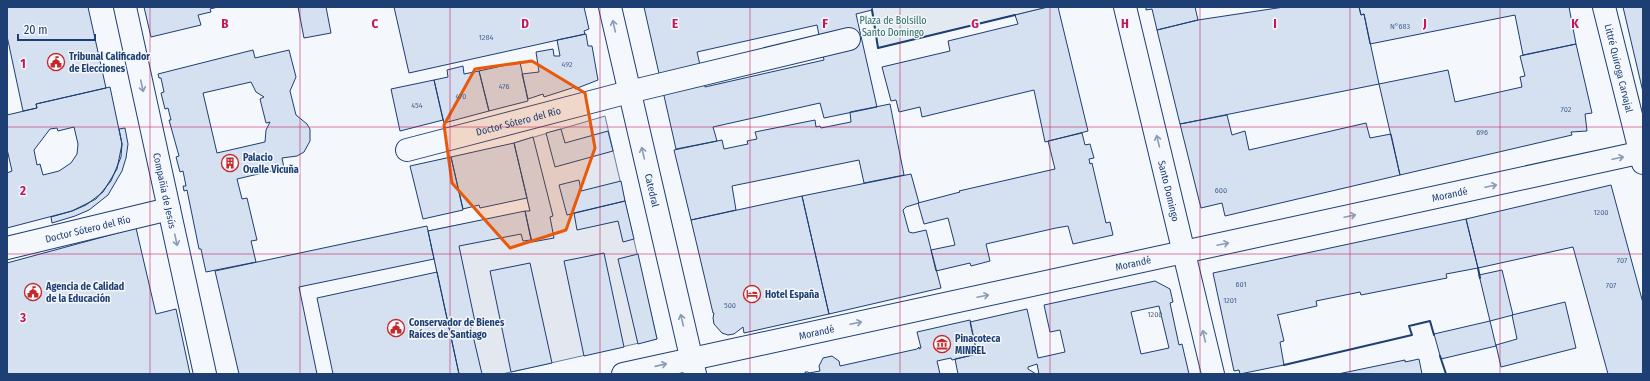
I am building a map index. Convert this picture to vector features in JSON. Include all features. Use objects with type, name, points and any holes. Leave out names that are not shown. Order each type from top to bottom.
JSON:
[{"type":"street","name":"Compañía de Jesús","points":[[125,7],[205,374]]},
{"type":"street","name":"Catedral","points":[[610,7],[693,366]]},
{"type":"street","name":"Santo Domingo","points":[[1125,7],[1185,252],[1213,374]]},
{"type":"street","name":"Littré Quiroga Carvajal","points":[[1604,7],[1642,156]]},
{"type":"street","name":"Doctor Sótero del Río","points":[[407,150],[629,92],[849,39]]},
{"type":"street","name":"Morandé","points":[[623,374],[693,366],[1185,252],[1642,156]]},
{"type":"street","name":"Doctor Sótero del Río","points":[[7,248],[169,209]]},
{"type":"highlighted area","points":[[532,61],[585,93],[595,148],[566,230],[510,248],[452,183],[444,125],[475,69]]},
{"type":"green space","name":"Plaza de Bolsillo Santo Domingo","points":[[872,7],[1048,7],[878,48]]},
{"type":"shaded area","points":[[605,116],[657,339],[502,374],[459,374],[428,231],[530,211],[514,143]]},
{"type":"building","name":"Tribunal Calificador de Elecciones","points":[[7,7],[88,7],[106,88],[36,104],[37,108],[23,111],[7,36]]},
{"type":"building","points":[[144,7],[218,7],[210,9],[211,12],[198,15],[201,25],[151,37]]},
{"type":"building","points":[[298,7],[326,7],[331,33],[304,38]]},
{"type":"building","points":[[394,7],[584,7],[589,29],[584,31],[585,34],[409,73]]},
{"type":"building","points":[[644,7],[872,7],[872,10],[856,14],[877,107],[824,118],[820,103],[713,127],[717,141],[676,149]],"holes":[[[817,25],[824,60],[705,87],[697,52]]]},
{"type":"building","points":[[1048,7],[1058,7],[1088,131],[1045,142],[1034,90],[922,117],[920,107],[899,112],[896,100],[891,101],[882,67],[950,51],[948,41],[1018,24],[1015,15]]},
{"type":"building","points":[[1146,7],[1195,7],[1198,20],[1157,30],[1152,9],[1146,10]]},
{"type":"building","points":[[1284,7],[1359,7],[1361,15],[1364,14],[1379,84],[1180,124],[1157,30],[1198,20]]},
{"type":"building","points":[[1359,7],[1569,7],[1576,44],[1523,55],[1515,15],[1370,44],[1364,14],[1361,15]]},
{"type":"building","points":[[1623,7],[1643,7],[1643,92]]},
{"type":"building","points":[[586,34],[588,46],[592,46],[598,80],[575,89],[575,87],[544,97],[543,94],[528,99],[522,74],[539,72],[536,52],[553,49],[554,56],[560,56],[557,40]]},
{"type":"building","points":[[1576,44],[1592,113],[1585,114],[1587,131],[1571,132],[1572,135],[1400,175],[1379,84],[1448,70],[1455,102],[1522,87],[1520,77],[1525,76],[1520,56]]},
{"type":"building","name":"Palacio Ovalle Vicuña","points":[[253,50],[255,58],[289,50],[296,77],[290,91],[296,115],[307,124],[310,129],[310,141],[304,152],[297,156],[282,158],[284,168],[237,179],[242,199],[247,198],[257,240],[251,241],[256,262],[206,272],[201,249],[199,249],[187,190],[184,191],[183,186],[186,186],[183,171],[180,172],[176,157],[179,156],[169,120],[171,120],[168,108],[165,109],[161,93],[164,92],[161,78],[159,78],[158,74]],"holes":[[[251,82],[256,92],[264,97],[260,99],[266,123],[270,122],[266,130],[265,142],[217,153],[203,93]]]},
{"type":"building","points":[[520,62],[528,101],[489,111],[479,71]]},
{"type":"building","points":[[463,66],[464,74],[479,71],[489,111],[444,123],[434,80],[448,77],[447,70]]},
{"type":"building","points":[[434,80],[443,120],[400,131],[391,89]]},
{"type":"building","points":[[110,87],[122,144],[121,157],[111,181],[96,199],[72,211],[7,228],[7,173],[12,171],[7,149],[7,115],[37,108],[36,104]],"holes":[[[74,127],[78,144],[77,154],[71,163],[59,171],[43,175],[40,164],[37,165],[34,150],[50,129],[57,128],[58,131]]]},
{"type":"building","points":[[890,104],[904,175],[864,183],[859,160],[732,186],[736,210],[691,220],[674,150],[722,140],[724,149],[748,144],[747,141],[757,139],[755,132],[815,120],[816,127],[820,126],[821,128],[851,122],[850,112]]},
{"type":"building","points":[[1227,115],[1232,135],[1245,131],[1249,150],[1366,123],[1370,138],[1391,134],[1400,175],[1225,216],[1222,203],[1201,208],[1180,124]]},
{"type":"building","points":[[125,128],[128,144],[126,158],[122,171],[108,195],[89,210],[52,223],[51,217],[86,205],[103,192],[117,169],[122,144],[119,129]]},
{"type":"building","points":[[561,129],[565,143],[608,131],[613,151],[555,167],[546,133]]},
{"type":"building","points":[[1082,133],[1085,145],[1090,144],[1094,158],[1089,159],[1090,164],[1092,163],[1106,223],[1110,222],[1113,235],[1073,244],[1068,226],[1056,228],[986,244],[990,261],[971,266],[970,263],[936,271],[931,250],[955,245],[948,218],[924,224],[918,203],[960,192],[959,191],[1055,169],[1048,141]]},
{"type":"building","points":[[533,137],[553,216],[550,217],[554,238],[532,242],[525,211],[530,211],[514,143]]},
{"type":"building","points":[[514,143],[527,198],[480,208],[479,205],[463,209],[451,157]]},
{"type":"building","points":[[451,157],[463,210],[423,219],[410,166]]},
{"type":"building","points":[[911,174],[919,203],[906,207],[903,210],[909,232],[913,233],[926,230],[941,288],[829,314],[802,196]]},
{"type":"building","points":[[579,180],[581,191],[621,181],[625,201],[567,215],[559,185]]},
{"type":"building","points":[[1611,185],[1643,303],[1643,374],[1608,374],[1573,247],[1478,268],[1466,219]]},
{"type":"building","points":[[802,196],[829,314],[744,333],[743,327],[734,334],[728,335],[722,333],[714,324],[714,313],[691,220]]},
{"type":"building","points":[[625,201],[634,239],[623,242],[618,221],[577,230],[574,213]]},
{"type":"building","points":[[525,211],[531,240],[523,241],[521,234],[459,246],[475,322],[470,323],[482,374],[459,374],[428,231]]},
{"type":"building","points":[[1466,219],[1478,268],[1446,274],[1447,278],[1361,295],[1360,292],[1316,301],[1317,306],[1277,315],[1284,341],[1280,342],[1284,365],[1240,374],[1239,370],[1234,371],[1213,273]]},
{"type":"building","points":[[427,226],[434,259],[299,287],[317,374],[239,374],[215,271]]},
{"type":"building","points":[[136,228],[156,314],[176,309],[190,374],[7,374],[7,263]]},
{"type":"building","points":[[604,253],[624,347],[584,356],[564,261]]},
{"type":"building","points":[[638,254],[657,339],[638,344],[618,259]]},
{"type":"building","points":[[530,263],[552,363],[511,372],[490,271]]},
{"type":"building","points":[[1502,270],[1513,315],[1490,321],[1479,275]]},
{"type":"building","points":[[437,272],[459,374],[333,374],[317,298]]},
{"type":"building","points":[[1155,281],[1170,289],[1173,302],[1170,303],[1179,345],[1182,344],[1189,374],[1039,374],[1037,364],[1028,367],[1028,369],[1036,374],[958,374],[955,359],[977,354],[970,322],[1027,309],[1038,358],[1065,352],[1060,330],[1050,332],[1044,305]],"holes":[[[1159,306],[1169,348],[1141,354],[1131,312]]]},
{"type":"building","points":[[1565,302],[1576,348],[1501,367],[1496,345],[1517,339],[1512,315]]},
{"type":"building","points":[[970,320],[977,354],[952,360],[951,358],[937,361],[940,374],[805,374],[805,372],[809,373],[820,371],[819,366],[823,358],[832,356],[839,361],[840,366],[917,349],[919,347],[919,349],[921,348],[917,332]]},
{"type":"building","points":[[1490,321],[1496,346],[1441,359],[1434,334]]},
{"type":"building","points":[[1419,359],[1422,374],[1338,374],[1405,360],[1405,362]]},
{"type":"wall","points":[[872,10],[878,48],[1015,15]]},
{"type":"wall","points":[[1478,268],[1480,278]]},
{"type":"wall","points":[[1284,365],[1412,335],[1409,326],[1430,321],[1434,335]]},
{"type":"wall","points":[[1440,356],[1446,374]]},
{"type":"place","name":"Tribunal Calificador de Elecciones","points":[[56,62]]},
{"type":"place","name":"Palacio Ovalle Vicuña","points":[[230,163]]},
{"type":"place","name":"Agencia de Calidad de la Educación","points":[[33,292]]},
{"type":"place","name":"Hotel España","points":[[752,294]]},
{"type":"place","name":"Conservador de Bienes Raíces de Santiago","points":[[396,328]]},
{"type":"place","name":"Pinacoteca MINREL","points":[[942,344]]}]
